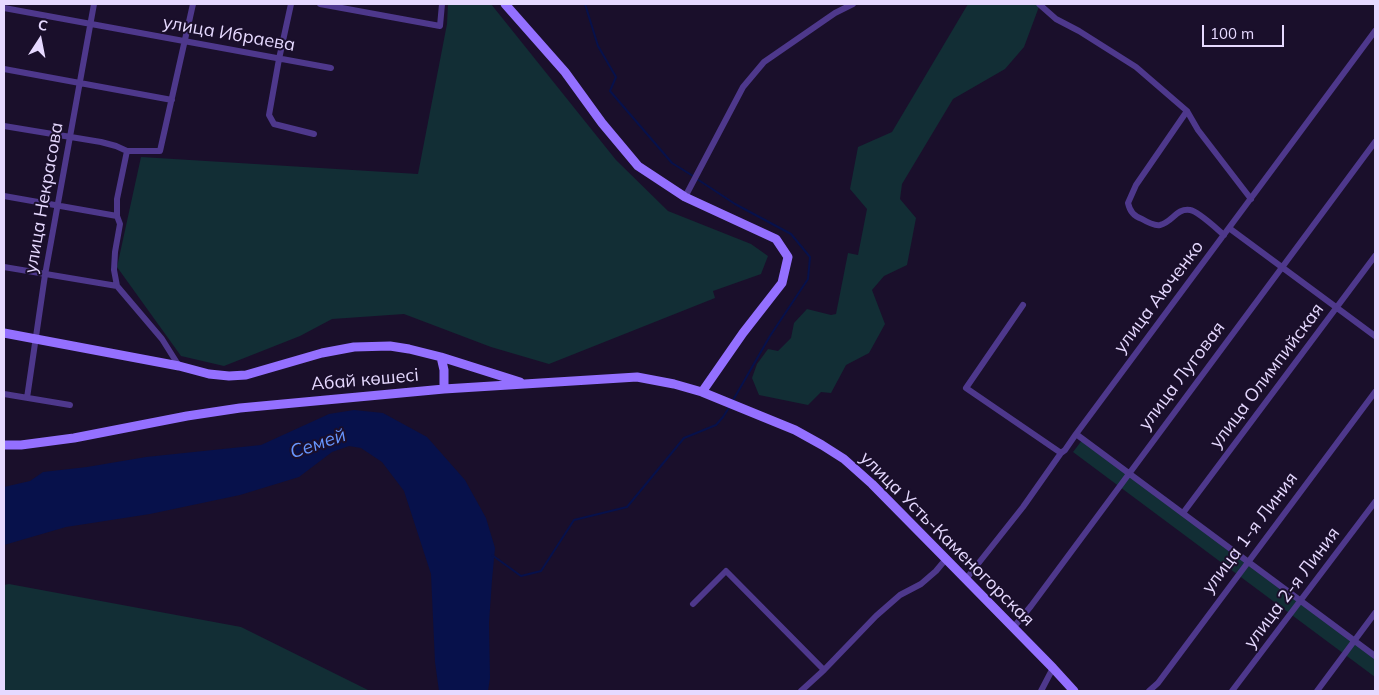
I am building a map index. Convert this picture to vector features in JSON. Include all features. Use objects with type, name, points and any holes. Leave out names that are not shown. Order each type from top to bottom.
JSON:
[{"type":"main road","points":[[504,4],[565,72],[602,123],[638,166],[686,197],[776,239],[788,257],[782,282],[702,392]]},
{"type":"main road","points":[[4,333],[179,366],[210,374],[229,376],[246,375],[322,353],[354,346],[390,346],[441,358],[525,384]]},
{"type":"main road","points":[[441,358],[444,370],[444,389]]},
{"type":"main road","name":"Абай көшесі","points":[[4,445],[21,445],[74,438],[187,416],[240,408],[444,389],[637,377],[702,392],[733,406]]},
{"type":"main road","name":"улица Усть-Каменогорская","points":[[733,406],[800,433],[844,459],[872,484],[1074,691]]},
{"type":"street","name":"улица Некрасова","points":[[27,398],[45,275],[94,4]]},
{"type":"street","points":[[4,126],[70,136],[116,146],[127,151],[160,151],[193,4]]},
{"type":"street","points":[[291,4],[269,115],[274,124],[314,134]]},
{"type":"street","points":[[320,4],[440,26],[442,4]]},
{"type":"street","points":[[686,197],[743,88],[764,62],[835,13],[854,4]]},
{"type":"street","points":[[1039,4],[1056,19],[1079,31],[1136,67],[1187,111],[1198,130],[1251,199]]},
{"type":"street","name":"улица Ибраева","points":[[4,8],[331,68]]},
{"type":"street","name":"улица Аюченко","points":[[966,580],[1023,507],[1061,453],[1375,31]]},
{"type":"street","points":[[4,69],[172,100]]},
{"type":"street","points":[[1187,111],[1136,185],[1128,203],[1134,216],[1151,224],[1160,225],[1185,209],[1194,211],[1224,235]]},
{"type":"street","name":"улица Луговая","points":[[1013,628],[1375,142]]},
{"type":"street","points":[[127,151],[117,199],[117,216],[120,224],[114,270],[117,286],[162,338],[179,366]]},
{"type":"street","points":[[4,196],[117,216]]},
{"type":"street","points":[[1229,228],[1375,336]]},
{"type":"street","name":"улица Олимпийская","points":[[1183,513],[1375,256]]},
{"type":"street","points":[[4,268],[117,286]]},
{"type":"street","points":[[1023,305],[966,388],[1061,453]]},
{"type":"street","name":"улица 1-я Линия","points":[[1149,691],[1158,683],[1375,392]]},
{"type":"street","points":[[4,394],[70,405]]},
{"type":"street","points":[[1076,434],[1375,656]]},
{"type":"street","name":"улица 2-я Линия","points":[[1232,691],[1375,502]]},
{"type":"street","points":[[801,691],[876,616],[900,595],[921,584],[946,559]]},
{"type":"street","points":[[693,604],[726,572],[824,670]]},
{"type":"street","points":[[1317,691],[1375,613]]},
{"type":"street","points":[[1041,691],[1053,668]]},
{"type":"green space","points":[[448,4],[491,4],[616,160],[668,211],[751,244],[768,256],[761,274],[713,291],[715,298],[549,364],[491,347],[404,314],[332,319],[300,336],[224,366],[181,356],[117,267],[141,157],[418,174],[447,24]]},
{"type":"green space","points":[[968,4],[1040,4],[1024,47],[1005,69],[953,99],[902,184],[900,199],[916,218],[907,265],[884,276],[872,290],[885,324],[869,353],[846,365],[831,393],[821,392],[808,405],[759,395],[752,378],[757,364],[768,349],[778,351],[791,338],[794,323],[807,309],[831,315],[836,314],[848,253],[858,255],[867,209],[850,189],[858,147],[892,132]]},
{"type":"green space","points":[[1083,439],[1375,657],[1375,677],[1073,452]]},
{"type":"green space","points":[[9,584],[241,627],[370,691],[4,691],[4,585]]},
{"type":"water","name":"Семей","points":[[354,410],[383,413],[427,437],[465,480],[486,518],[495,548],[489,623],[490,678],[488,691],[439,691],[435,662],[431,574],[404,491],[382,462],[361,448],[349,446],[332,452],[299,477],[240,495],[150,514],[66,527],[4,545],[4,487],[30,481],[43,472],[146,457],[261,445],[329,414]]},
{"type":"waterway","points":[[585,4],[598,46],[616,77],[610,91],[672,163],[693,176]]},
{"type":"waterway","points":[[697,179],[735,204],[791,234],[810,257],[808,279],[770,336],[732,402]]},
{"type":"waterway","points":[[492,555],[521,576],[541,571],[574,520],[627,507],[684,438],[716,425],[730,406]]}]
